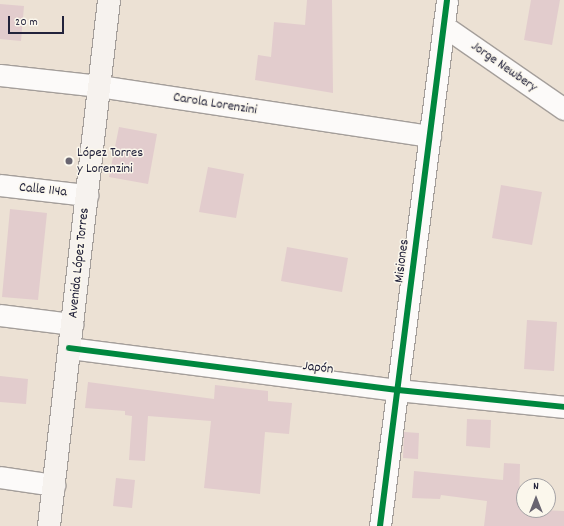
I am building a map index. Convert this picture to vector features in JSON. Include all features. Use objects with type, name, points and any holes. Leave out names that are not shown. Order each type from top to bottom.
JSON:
[{"type":"main road","name":"Avenida López Torres","points":[[49,526],[109,0]]},
{"type":"street","name":"Misiones","points":[[434,0],[444,26]]},
{"type":"street","name":"Misiones","points":[[380,526],[447,0]]},
{"type":"street","name":"Jorge Newbery","points":[[444,26],[564,109]]},
{"type":"street","name":"Carola Lorenzini","points":[[0,75],[99,86],[430,136]]},
{"type":"street","name":"Calle 114a","points":[[0,185],[87,195]]},
{"type":"street","points":[[0,315],[72,324]]},
{"type":"street","name":"Japón","points":[[69,348],[398,390],[564,407]]},
{"type":"street","points":[[0,478],[54,484]]},
{"type":"building","points":[[307,0],[332,0],[333,93],[255,80],[258,55],[271,57],[274,22],[305,25]]},
{"type":"building","points":[[531,0],[560,0],[552,45],[524,40]]},
{"type":"building","points":[[0,4],[24,6],[21,41],[0,39]]},
{"type":"building","points":[[119,127],[157,134],[148,184],[109,177]]},
{"type":"building","points":[[208,167],[244,174],[236,218],[199,212]]},
{"type":"building","points":[[501,185],[542,192],[532,245],[492,238]]},
{"type":"building","points":[[10,209],[47,213],[38,300],[2,297]]},
{"type":"building","points":[[287,247],[348,258],[342,292],[281,281]]},
{"type":"building","points":[[527,320],[557,322],[554,371],[524,369]]},
{"type":"building","points":[[0,376],[28,379],[26,404],[0,402]]},
{"type":"building","points":[[88,382],[214,399],[215,385],[268,391],[268,401],[292,403],[289,434],[265,432],[260,494],[204,488],[211,421],[148,416],[145,461],[129,460],[132,416],[125,415],[125,411],[85,408]]},
{"type":"building","points":[[467,419],[491,420],[490,448],[466,446]]},
{"type":"building","points":[[404,432],[419,433],[418,459],[403,458]]},
{"type":"building","points":[[504,463],[520,464],[520,478],[516,478],[516,518],[556,518],[556,511],[564,511],[564,526],[484,526],[487,501],[441,495],[440,499],[412,498],[414,471],[503,480]]},
{"type":"building","points":[[116,478],[135,480],[132,508],[113,506]]},
{"type":"cycle path","points":[[380,526],[447,0]]},
{"type":"cycle path","points":[[69,348],[398,390],[564,407]]},
{"type":"place","name":"López Torres y Lorenzini","points":[[69,161]]}]
